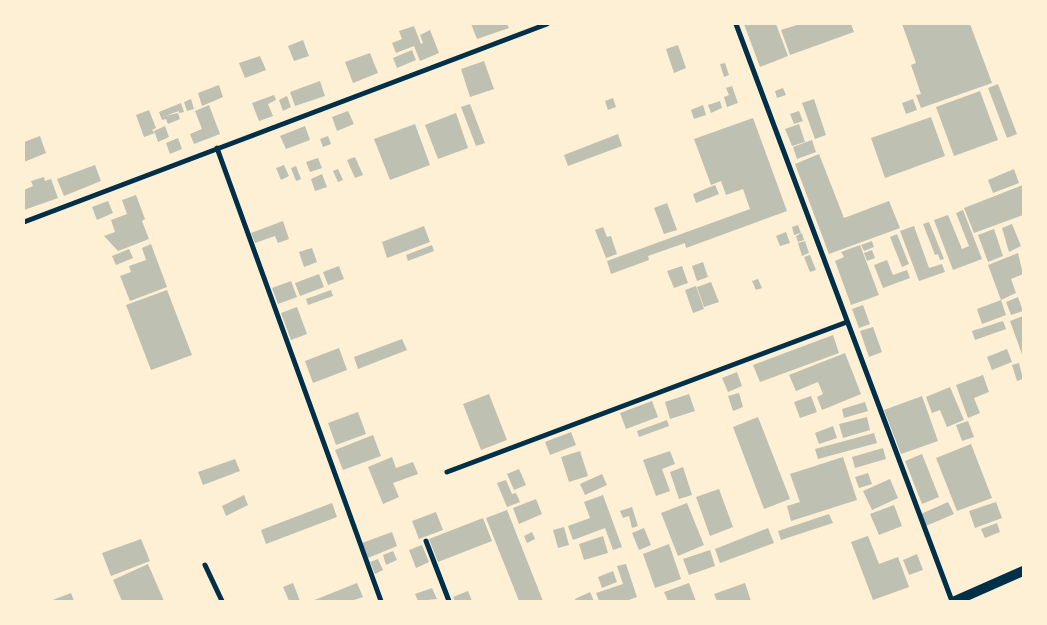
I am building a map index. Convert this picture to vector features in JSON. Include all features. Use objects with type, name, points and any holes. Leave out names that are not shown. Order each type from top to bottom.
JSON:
[{"type":"main road","points":[[953,601],[1023,571]]},
{"type":"street","points":[[24,222],[547,24]]},
{"type":"street","points":[[736,24],[953,601]]},
{"type":"street","points":[[217,148],[381,601]]},
{"type":"street","points":[[447,472],[847,322]]},
{"type":"street","points":[[426,542],[449,601]]},
{"type":"street","points":[[205,565],[222,601]]},
{"type":"building","points":[[471,24],[507,24],[509,28],[477,39]]},
{"type":"building","points":[[744,24],[776,24],[788,56],[760,67]]},
{"type":"building","points":[[800,24],[851,24],[854,32],[790,55],[781,30]]},
{"type":"building","points":[[902,24],[970,24],[992,83],[921,108],[916,95],[921,94],[911,65],[916,63]]},
{"type":"building","points":[[414,26],[421,44],[423,43],[420,35],[430,30],[439,53],[420,61],[414,46],[396,53],[392,43],[402,39],[399,31]]},
{"type":"building","points":[[303,40],[309,56],[294,61],[288,46]]},
{"type":"building","points":[[678,45],[686,68],[674,73],[666,49]]},
{"type":"building","points":[[412,50],[416,60],[397,68],[393,58]]},
{"type":"building","points":[[370,53],[378,73],[353,83],[345,62]]},
{"type":"building","points":[[260,56],[266,70],[245,78],[239,63]]},
{"type":"building","points":[[484,61],[494,89],[470,97],[461,69]]},
{"type":"building","points":[[725,63],[729,75],[724,77],[720,64]]},
{"type":"building","points":[[320,81],[325,96],[295,106],[290,92]]},
{"type":"building","points":[[998,84],[1017,134],[1007,138],[988,88]]},
{"type":"building","points":[[219,85],[223,97],[202,106],[198,93]]},
{"type":"building","points":[[732,86],[738,103],[727,107],[724,97],[729,95],[726,88]]},
{"type":"building","points":[[783,88],[786,95],[777,98],[775,91]]},
{"type":"building","points":[[980,91],[998,140],[954,156],[936,107]]},
{"type":"building","points":[[274,95],[276,100],[268,104],[273,116],[259,121],[252,103]]},
{"type":"building","points":[[287,96],[291,107],[283,111],[279,100]]},
{"type":"building","points":[[613,98],[616,107],[608,110],[605,101]]},
{"type":"building","points":[[191,99],[194,109],[187,111],[184,102]]},
{"type":"building","points":[[814,99],[826,135],[815,139],[802,103]]},
{"type":"building","points":[[913,99],[917,110],[906,114],[902,103]]},
{"type":"building","points":[[720,101],[722,108],[711,113],[708,105]]},
{"type":"building","points":[[181,103],[184,112],[179,113],[179,111],[165,116],[178,113],[180,119],[168,124],[166,119],[162,120],[159,112]]},
{"type":"building","points":[[470,104],[485,143],[476,146],[461,107]]},
{"type":"building","points":[[209,105],[220,134],[194,144],[190,134],[202,129],[195,111]]},
{"type":"building","points":[[703,105],[706,115],[694,119],[691,110]]},
{"type":"building","points":[[149,110],[156,128],[152,130],[155,133],[144,137],[136,115]]},
{"type":"building","points":[[348,111],[354,124],[337,131],[332,117]]},
{"type":"building","points":[[799,111],[803,121],[794,124],[790,114]]},
{"type":"building","points":[[456,113],[468,148],[438,159],[425,125]]},
{"type":"building","points":[[931,117],[945,156],[885,178],[871,138]]},
{"type":"building","points":[[753,118],[787,211],[686,248],[685,243],[648,256],[649,260],[611,274],[607,261],[750,209],[743,189],[726,195],[721,181],[711,185],[694,139]]},
{"type":"building","points":[[415,124],[430,165],[390,180],[374,139]]},
{"type":"building","points":[[799,124],[805,142],[792,146],[785,129]]},
{"type":"building","points":[[165,126],[169,137],[158,142],[154,131]]},
{"type":"building","points":[[305,126],[310,140],[286,149],[280,136]]},
{"type":"building","points":[[618,134],[622,146],[568,166],[564,155]]},
{"type":"building","points":[[40,136],[46,153],[24,162],[24,142]]},
{"type":"building","points":[[328,136],[331,144],[323,147],[320,139]]},
{"type":"building","points":[[178,138],[182,149],[170,154],[166,143]]},
{"type":"building","points":[[812,140],[816,152],[797,159],[793,147]]},
{"type":"building","points":[[819,154],[844,218],[889,201],[900,228],[829,254],[795,164]]},
{"type":"building","points":[[355,157],[363,175],[355,178],[347,160]]},
{"type":"building","points":[[318,158],[322,168],[310,172],[306,162]]},
{"type":"building","points":[[95,165],[101,181],[64,196],[57,179]]},
{"type":"building","points":[[284,165],[289,176],[281,180],[276,168]]},
{"type":"building","points":[[296,166],[301,179],[296,181],[291,168]]},
{"type":"building","points":[[338,169],[343,180],[338,182],[333,171]]},
{"type":"building","points":[[1014,169],[1019,183],[993,193],[988,180]]},
{"type":"building","points":[[322,174],[327,187],[315,191],[311,179]]},
{"type":"building","points":[[44,177],[45,181],[51,179],[58,198],[24,210],[24,190],[33,186],[31,181]]},
{"type":"building","points":[[715,185],[719,194],[696,203],[693,194]]},
{"type":"building","points":[[1023,185],[1023,215],[974,233],[964,208]]},
{"type":"building","points":[[136,195],[145,219],[142,221],[149,239],[118,251],[104,236],[115,232],[111,220],[127,214],[122,200]]},
{"type":"building","points":[[108,201],[113,213],[97,220],[92,207]]},
{"type":"building","points":[[667,203],[677,230],[664,234],[654,208]]},
{"type":"building","points":[[963,210],[982,259],[953,270],[934,220],[948,215],[962,249],[969,246],[956,213]]},
{"type":"building","points":[[283,221],[289,239],[278,243],[275,236],[255,243],[251,233]]},
{"type":"building","points":[[929,222],[944,259],[940,260],[938,254],[935,255],[923,224]]},
{"type":"building","points":[[1012,224],[1021,246],[1009,252],[1002,228]]},
{"type":"building","points":[[798,225],[801,233],[794,235],[792,227]]},
{"type":"building","points":[[424,226],[430,242],[387,258],[382,242]]},
{"type":"building","points":[[914,226],[929,268],[942,264],[945,272],[919,281],[900,231]]},
{"type":"building","points":[[603,227],[607,237],[611,236],[617,254],[606,258],[595,230]]},
{"type":"building","points":[[994,229],[1003,256],[988,262],[978,235]]},
{"type":"building","points":[[786,232],[790,243],[780,246],[776,236]]},
{"type":"building","points":[[802,233],[804,240],[798,242],[796,236]]},
{"type":"building","points":[[897,234],[909,264],[902,267],[890,237]]},
{"type":"building","points":[[805,241],[809,253],[802,256],[798,243]]},
{"type":"building","points":[[872,241],[874,247],[864,251],[861,245]]},
{"type":"building","points":[[151,244],[167,287],[130,301],[120,276],[131,272],[129,266],[146,260],[142,248]]},
{"type":"building","points":[[432,245],[434,251],[408,261],[406,255]]},
{"type":"building","points":[[860,245],[879,295],[851,305],[835,261],[844,257],[841,252]]},
{"type":"building","points":[[312,248],[317,262],[304,267],[299,252]]},
{"type":"building","points":[[129,249],[133,258],[116,265],[112,256]]},
{"type":"building","points":[[872,250],[875,258],[867,261],[864,253]]},
{"type":"building","points":[[1018,253],[1023,274],[1011,279],[1016,293],[1001,300],[988,265]]},
{"type":"building","points":[[810,255],[816,270],[810,272],[804,257]]},
{"type":"building","points":[[887,260],[893,275],[907,270],[910,278],[883,288],[874,265]]},
{"type":"building","points":[[703,262],[708,277],[697,281],[692,266]]},
{"type":"building","points":[[339,266],[344,279],[328,285],[323,272]]},
{"type":"building","points":[[682,266],[688,283],[674,288],[667,271]]},
{"type":"building","points":[[319,274],[324,287],[300,296],[295,283]]},
{"type":"building","points":[[758,279],[762,288],[756,290],[752,281]]},
{"type":"building","points":[[291,281],[297,297],[278,304],[272,288]]},
{"type":"building","points":[[711,282],[719,302],[704,307],[697,287]]},
{"type":"building","points":[[696,286],[704,309],[693,313],[685,290]]},
{"type":"building","points":[[167,290],[192,355],[151,370],[126,305]]},
{"type":"building","points":[[331,290],[333,296],[308,305],[306,299]]},
{"type":"building","points":[[1018,297],[1023,311],[1011,315],[1006,302]]},
{"type":"building","points":[[1001,300],[1006,315],[982,324],[977,309]]},
{"type":"building","points":[[863,305],[870,324],[859,328],[852,309]]},
{"type":"building","points":[[297,307],[307,334],[291,340],[281,313]]},
{"type":"building","points":[[1023,316],[1023,357],[1010,321]]},
{"type":"building","points":[[1003,321],[1006,329],[975,340],[972,331]]},
{"type":"building","points":[[873,327],[882,352],[869,357],[860,331]]},
{"type":"building","points":[[833,335],[839,353],[760,382],[753,365]]},
{"type":"building","points":[[402,339],[407,350],[358,369],[354,357]]},
{"type":"building","points":[[339,348],[347,370],[313,383],[305,361]]},
{"type":"building","points":[[1007,349],[1012,362],[992,370],[987,357]]},
{"type":"building","points":[[845,353],[861,394],[822,410],[817,397],[823,394],[818,382],[796,391],[789,375]]},
{"type":"building","points":[[1019,363],[1023,379],[1017,381],[1012,365]]},
{"type":"building","points":[[737,372],[742,386],[728,392],[722,378]]},
{"type":"building","points":[[983,375],[989,392],[974,398],[980,413],[968,418],[956,385]]},
{"type":"building","points":[[950,387],[964,420],[947,427],[940,410],[932,413],[926,397]]},
{"type":"building","points":[[739,393],[743,407],[733,411],[728,396]]},
{"type":"building","points":[[489,394],[507,440],[481,450],[463,404]]},
{"type":"building","points":[[689,394],[695,411],[670,419],[665,402]]},
{"type":"building","points":[[811,396],[817,412],[800,418],[794,402]]},
{"type":"building","points":[[922,396],[938,441],[901,454],[884,410]]},
{"type":"building","points":[[652,401],[658,417],[626,429],[620,413]]},
{"type":"building","points":[[865,402],[868,411],[844,418],[842,409]]},
{"type":"building","points":[[358,412],[366,434],[336,445],[328,423]]},
{"type":"building","points":[[758,417],[790,499],[764,509],[733,427]]},
{"type":"building","points":[[867,417],[870,430],[843,438],[839,424]]},
{"type":"building","points":[[667,420],[669,426],[639,437],[637,431]]},
{"type":"building","points":[[968,421],[974,437],[962,441],[956,425]]},
{"type":"building","points":[[833,426],[837,438],[819,444],[815,433]]},
{"type":"building","points":[[571,432],[576,445],[550,455],[545,442]]},
{"type":"building","points":[[874,433],[877,443],[818,459],[815,449]]},
{"type":"building","points":[[373,435],[381,456],[343,470],[335,450]]},
{"type":"building","points":[[971,444],[992,498],[957,511],[936,458]]},
{"type":"building","points":[[883,448],[886,459],[855,468],[852,457]]},
{"type":"building","points":[[580,451],[588,476],[569,482],[561,457]]},
{"type":"building","points":[[670,451],[675,464],[662,469],[670,491],[656,496],[643,460]]},
{"type":"building","points":[[922,454],[939,497],[922,504],[905,461]]},
{"type":"building","points":[[392,457],[396,468],[413,462],[418,474],[393,483],[399,497],[383,504],[368,467]]},
{"type":"building","points":[[843,457],[857,500],[791,521],[787,506],[800,502],[790,474]]},
{"type":"building","points":[[235,459],[240,471],[203,485],[198,472]]},
{"type":"building","points":[[683,467],[692,495],[679,499],[670,472]]},
{"type":"building","points":[[519,469],[526,485],[514,490],[507,474]]},
{"type":"building","points":[[868,473],[872,484],[859,488],[855,477]]},
{"type":"building","points":[[602,474],[607,485],[585,495],[580,484]]},
{"type":"building","points":[[890,479],[898,498],[872,510],[863,491]]},
{"type":"building","points":[[506,480],[512,494],[516,493],[520,502],[507,507],[497,483]]},
{"type":"building","points":[[719,489],[733,527],[710,536],[696,497]]},
{"type":"building","points":[[244,495],[248,505],[226,516],[222,506]]},
{"type":"building","points":[[603,495],[622,547],[613,550],[605,528],[573,540],[568,526],[590,518],[584,502]]},
{"type":"building","points":[[536,499],[542,514],[519,524],[513,508]]},
{"type":"building","points":[[948,502],[954,514],[926,526],[921,514]]},
{"type":"building","points":[[996,502],[1002,518],[975,528],[969,511]]},
{"type":"building","points":[[332,503],[337,517],[266,544],[261,530]]},
{"type":"building","points":[[687,503],[704,545],[678,556],[661,513]]},
{"type":"building","points":[[894,505],[902,526],[879,535],[870,514]]},
{"type":"building","points":[[632,507],[638,526],[632,528],[629,516],[623,518],[620,511]]},
{"type":"building","points":[[507,510],[543,601],[519,601],[486,518]]},
{"type":"building","points":[[436,512],[443,530],[419,539],[412,521]]},
{"type":"building","points":[[829,514],[833,523],[781,540],[778,531]]},
{"type":"building","points":[[483,518],[492,541],[438,562],[429,539]]},
{"type":"building","points":[[997,523],[1000,532],[985,538],[981,529]]},
{"type":"building","points":[[564,527],[569,545],[558,548],[553,530]]},
{"type":"building","points":[[644,528],[651,545],[639,550],[632,533]]},
{"type":"building","points":[[768,528],[774,543],[720,563],[715,549]]},
{"type":"building","points":[[392,532],[397,546],[368,558],[362,543]]},
{"type":"building","points":[[532,532],[535,539],[527,543],[524,536]]},
{"type":"building","points":[[603,536],[608,553],[584,560],[579,544]]},
{"type":"building","points":[[868,536],[879,564],[898,557],[909,587],[873,600],[851,542]]},
{"type":"building","points":[[141,539],[150,561],[111,576],[102,553]]},
{"type":"building","points":[[669,544],[681,579],[655,588],[643,554]]},
{"type":"building","points":[[422,545],[429,562],[416,568],[409,550]]},
{"type":"building","points":[[710,550],[715,566],[689,575],[683,559]]},
{"type":"building","points":[[393,551],[397,560],[386,565],[383,555]]},
{"type":"building","points":[[917,554],[923,570],[909,575],[903,560]]},
{"type":"building","points":[[378,559],[383,570],[375,574],[370,562]]},
{"type":"building","points":[[148,564],[164,601],[122,601],[113,580]]},
{"type":"building","points":[[626,564],[637,597],[626,601],[599,601],[596,593],[623,584],[617,566]]},
{"type":"building","points":[[613,571],[617,582],[602,588],[598,577]]},
{"type":"building","points":[[293,583],[300,601],[289,601],[283,587]]},
{"type":"building","points":[[357,583],[363,597],[351,601],[312,601]]},
{"type":"building","points":[[689,583],[696,601],[668,601],[664,592]]},
{"type":"building","points":[[745,583],[751,601],[717,601],[714,594]]},
{"type":"building","points":[[432,588],[437,599],[418,601],[415,594]]},
{"type":"building","points":[[468,591],[472,601],[455,601],[453,597]]},
{"type":"building","points":[[590,592],[594,601],[576,601],[575,599]]},
{"type":"building","points":[[71,593],[74,601],[50,601]]}]
